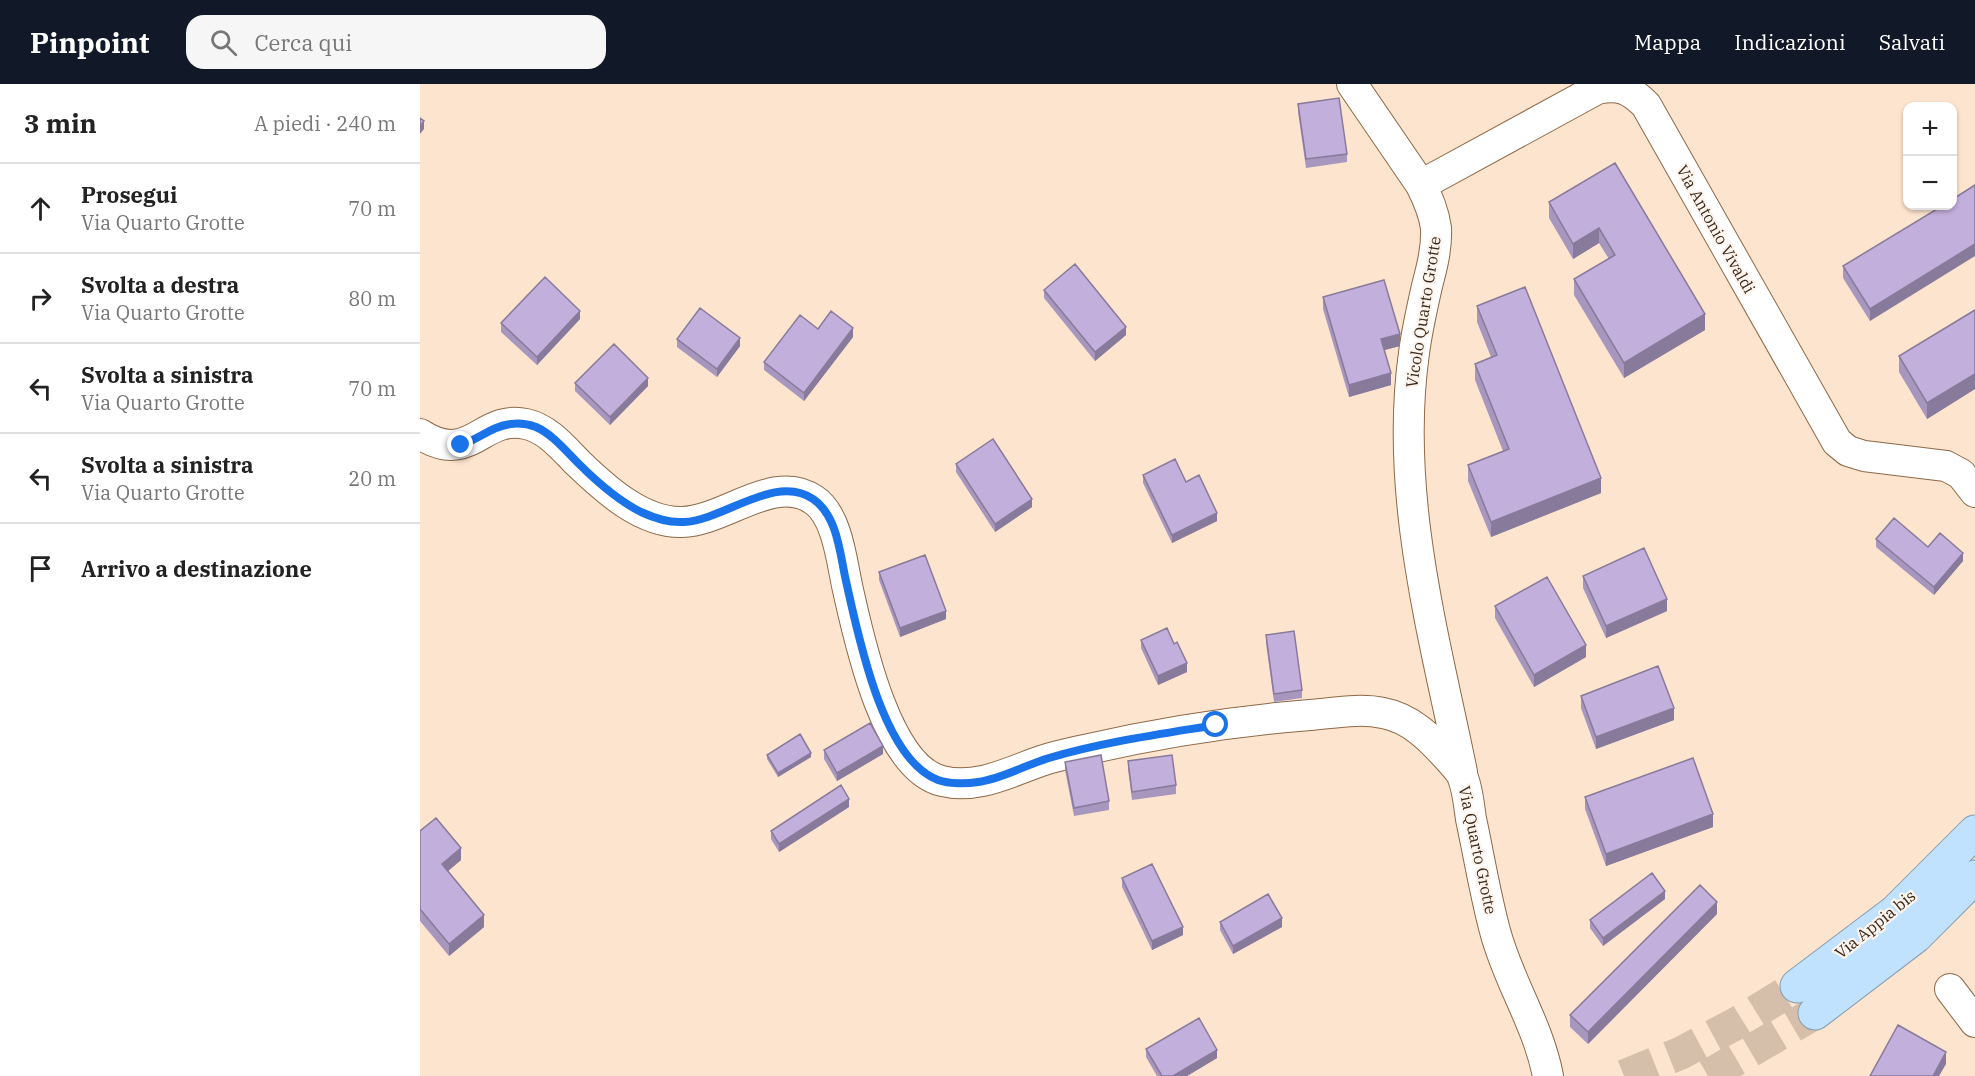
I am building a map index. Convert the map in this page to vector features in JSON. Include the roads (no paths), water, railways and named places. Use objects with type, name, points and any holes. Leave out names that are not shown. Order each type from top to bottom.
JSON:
[{"type":"highway","name":"Via Appia bis","points":[[1797,986],[1894,912],[1975,832]]},
{"type":"highway","name":"Via Appia bis","points":[[1815,1013],[1916,936],[1975,877]]},
{"type":"street","name":"Vicolo Quarto Grotte","points":[[1352,84],[1421,185],[1434,215],[1435,255],[1414,355],[1409,419],[1410,480],[1424,584],[1462,775]]},
{"type":"street","name":"Via Antonio Vivaldi","points":[[1421,185],[1597,90],[1621,87],[1634,93],[1646,105],[1837,442],[1848,451],[1864,456],[1946,466],[1960,474],[1975,492]]},
{"type":"street","name":"Via Quarto Grotte","points":[[420,434],[435,443],[453,446],[467,443],[500,426],[521,423],[537,427],[558,442],[609,490],[639,511],[671,522],[704,519],[776,492],[787,491],[812,498],[827,514],[836,536],[864,657],[887,717],[911,762],[941,781],[978,782],[996,778],[1049,758],[1161,734],[1285,717],[1370,711],[1387,713],[1418,729],[1432,741],[1462,775],[1498,944],[1535,1029],[1543,1051],[1548,1076]]},
{"type":"street","points":[[1950,989],[1975,1022]]},
{"type":"tunnel","points":[[1624,1076],[1681,1053],[1739,1022],[1797,986]]},
{"type":"tunnel","points":[[1708,1076],[1815,1013]]}]
